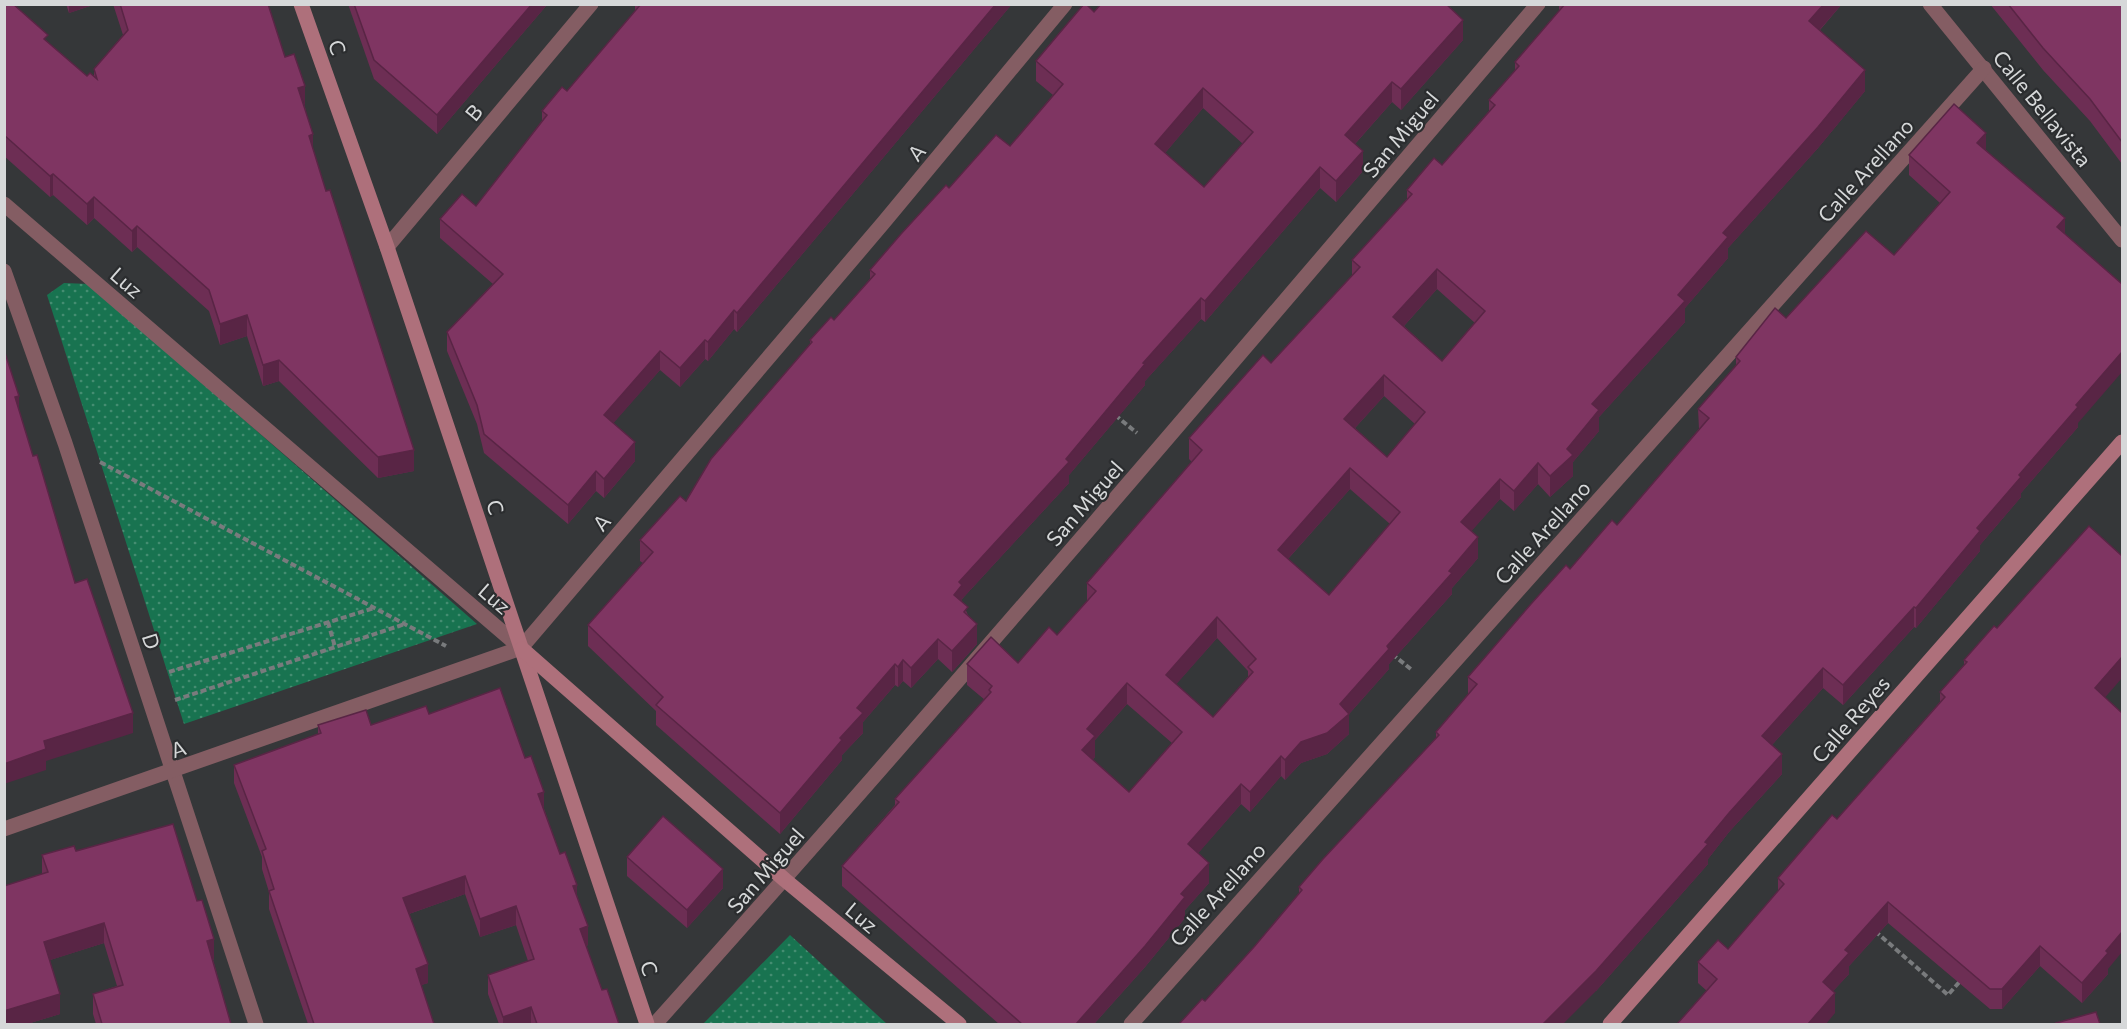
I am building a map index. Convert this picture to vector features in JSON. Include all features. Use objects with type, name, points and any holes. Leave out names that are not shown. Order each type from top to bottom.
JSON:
[{"type":"street","name":"C","points":[[301,4],[387,247],[647,1024]]},
{"type":"street","name":"B","points":[[387,247],[591,4]]},
{"type":"street","name":"A","points":[[4,829],[521,648],[885,222],[1065,4]]},
{"type":"street","name":"San Miguel","points":[[655,1024],[785,880],[1158,450],[1538,4]]},
{"type":"street","name":"Calle Bellavista","points":[[1930,4],[2122,240]]},
{"type":"street","name":"Calle Arellano","points":[[1131,1024],[1984,68]]},
{"type":"street","name":"Luz","points":[[4,204],[521,648],[785,880],[959,1024]]},
{"type":"street","name":"D","points":[[4,271],[64,443],[256,1024]]},
{"type":"street","name":"Calle Reyes","points":[[1610,1024],[2122,442]]},
{"type":"path","points":[[1112,412],[1158,450]]},
{"type":"path","points":[[64,443],[478,663]]},
{"type":"path","points":[[143,680],[374,608]]},
{"type":"path","points":[[328,622],[335,647]]},
{"type":"path","points":[[152,707],[405,624]]},
{"type":"path","points":[[1387,649],[1431,687]]},
{"type":"path","points":[[1869,925],[1948,995],[1963,977]]},
{"type":"green space","points":[[64,283],[89,284],[477,624],[184,724],[47,295]]},
{"type":"green space","points":[[790,935],[887,1024],[703,1024]]},
{"type":"building","points":[[4,4],[13,4],[48,35],[44,39],[87,76],[90,73],[97,79],[94,69],[128,30],[120,4],[268,4],[285,57],[294,54],[305,86],[298,88],[313,134],[309,136],[326,191],[330,190],[414,450],[378,457],[279,360],[263,365],[247,315],[220,324],[209,290],[137,226],[132,231],[94,197],[87,204],[53,174],[50,176],[4,135]]},
{"type":"building","points":[[354,4],[532,4],[437,115],[374,60]]},
{"type":"building","points":[[641,4],[996,4],[737,313],[734,310],[708,342],[705,340],[680,368],[660,351],[604,415],[635,442],[604,479],[596,471],[568,505],[484,434],[477,405],[447,332],[503,274],[440,219],[462,194],[476,206],[547,115],[542,111],[562,87],[567,91]]},
{"type":"building","points":[[1084,4],[1094,12],[1101,4],[1446,4],[1463,20],[1401,89],[1392,82],[1345,135],[1363,151],[1336,181],[1320,167],[1205,301],[1201,298],[1143,363],[1145,364],[1066,459],[1069,462],[959,582],[962,585],[954,595],[968,607],[964,612],[977,624],[952,651],[938,639],[911,668],[903,660],[898,667],[895,664],[857,708],[863,713],[780,813],[656,705],[663,697],[588,625],[653,552],[640,540],[680,496],[686,501],[711,459],[812,342],[810,340],[831,317],[834,320],[875,274],[870,270],[901,234],[946,185],[949,188],[996,135],[1010,146],[1063,84],[1036,61]],"holes":[[[1203,88],[1253,132],[1204,187],[1155,144]]]},
{"type":"building","points":[[1565,4],[1824,4],[1809,21],[1865,70],[1818,127],[1723,233],[1728,237],[1678,295],[1685,301],[1592,404],[1599,410],[1567,449],[1573,455],[1550,476],[1538,463],[1514,491],[1500,479],[1461,522],[1478,537],[1449,571],[1452,573],[1387,646],[1389,649],[1340,704],[1349,714],[1327,733],[1301,742],[1285,760],[1281,756],[1250,792],[1241,784],[1188,844],[1209,863],[1181,894],[1185,897],[1145,946],[1076,1024],[1022,1024],[842,866],[899,802],[895,799],[991,692],[989,690],[992,686],[967,664],[991,637],[1018,663],[1049,627],[1057,635],[1096,591],[1087,583],[1202,450],[1189,438],[1263,355],[1271,363],[1360,267],[1352,260],[1412,194],[1407,190],[1434,158],[1442,165],[1495,105],[1489,100],[1519,66],[1515,62]],"holes":[[[1437,269],[1485,311],[1442,361],[1393,317]],[[1384,375],[1425,412],[1387,457],[1344,419]],[[1350,468],[1400,512],[1329,595],[1278,550]],[[1217,617],[1256,659],[1248,667],[1253,672],[1213,717],[1166,675]],[[1127,683],[1182,732],[1129,792],[1082,750],[1095,736],[1087,729]]]},
{"type":"building","points":[[2008,4],[2122,4],[2122,142],[2090,99],[2043,48]]},
{"type":"building","points":[[1954,104],[1986,133],[1977,143],[2065,218],[2057,227],[2122,284],[2122,352],[2019,475],[2021,477],[1977,528],[1980,531],[1916,608],[1914,607],[1843,685],[1823,668],[1762,736],[1782,754],[1705,842],[1708,844],[1596,971],[1543,1024],[1179,1024],[1202,999],[1205,1001],[1254,947],[1302,890],[1299,887],[1323,859],[1439,735],[1436,732],[1477,684],[1468,677],[1531,604],[1566,565],[1570,569],[1612,520],[1617,525],[1709,418],[1698,409],[1740,361],[1736,357],[1775,308],[1786,318],[1866,231],[1894,255],[1950,192],[1909,155]]},
{"type":"building","points":[[4,350],[19,396],[15,397],[33,456],[37,455],[75,583],[87,579],[133,713],[44,741],[46,749],[4,764]]},
{"type":"building","points":[[2089,526],[2122,556],[2122,657],[2095,688],[2122,713],[2122,932],[2106,951],[2108,953],[2082,983],[2040,946],[2002,989],[1990,989],[1888,902],[1845,950],[1849,953],[1823,982],[1835,993],[1808,1024],[1677,1024],[1717,979],[1698,962],[1718,940],[1728,949],[1784,884],[1778,878],[1832,815],[1837,819],[1945,697],[1940,692],[1967,662],[1964,660],[1994,626],[1997,628]]},
{"type":"building","points":[[500,688],[525,758],[531,756],[544,792],[538,794],[560,854],[565,852],[577,885],[573,886],[588,926],[580,929],[602,990],[607,989],[619,1024],[537,1024],[531,1007],[503,1017],[488,975],[534,959],[516,906],[480,919],[465,876],[403,898],[428,964],[416,969],[434,1024],[314,1024],[269,891],[274,889],[262,851],[266,849],[234,765],[321,733],[318,725],[366,710],[371,725],[426,706],[429,714]]},
{"type":"building","points":[[663,816],[723,869],[687,910],[627,857]]},
{"type":"building","points":[[173,824],[197,901],[202,900],[214,939],[207,941],[231,1024],[102,1024],[93,994],[123,985],[104,923],[44,942],[60,994],[4,1011],[4,886],[48,872],[42,855],[74,846],[76,851]]},
{"type":"building","points":[[2096,1012],[2100,1024],[2056,1023]]}]
